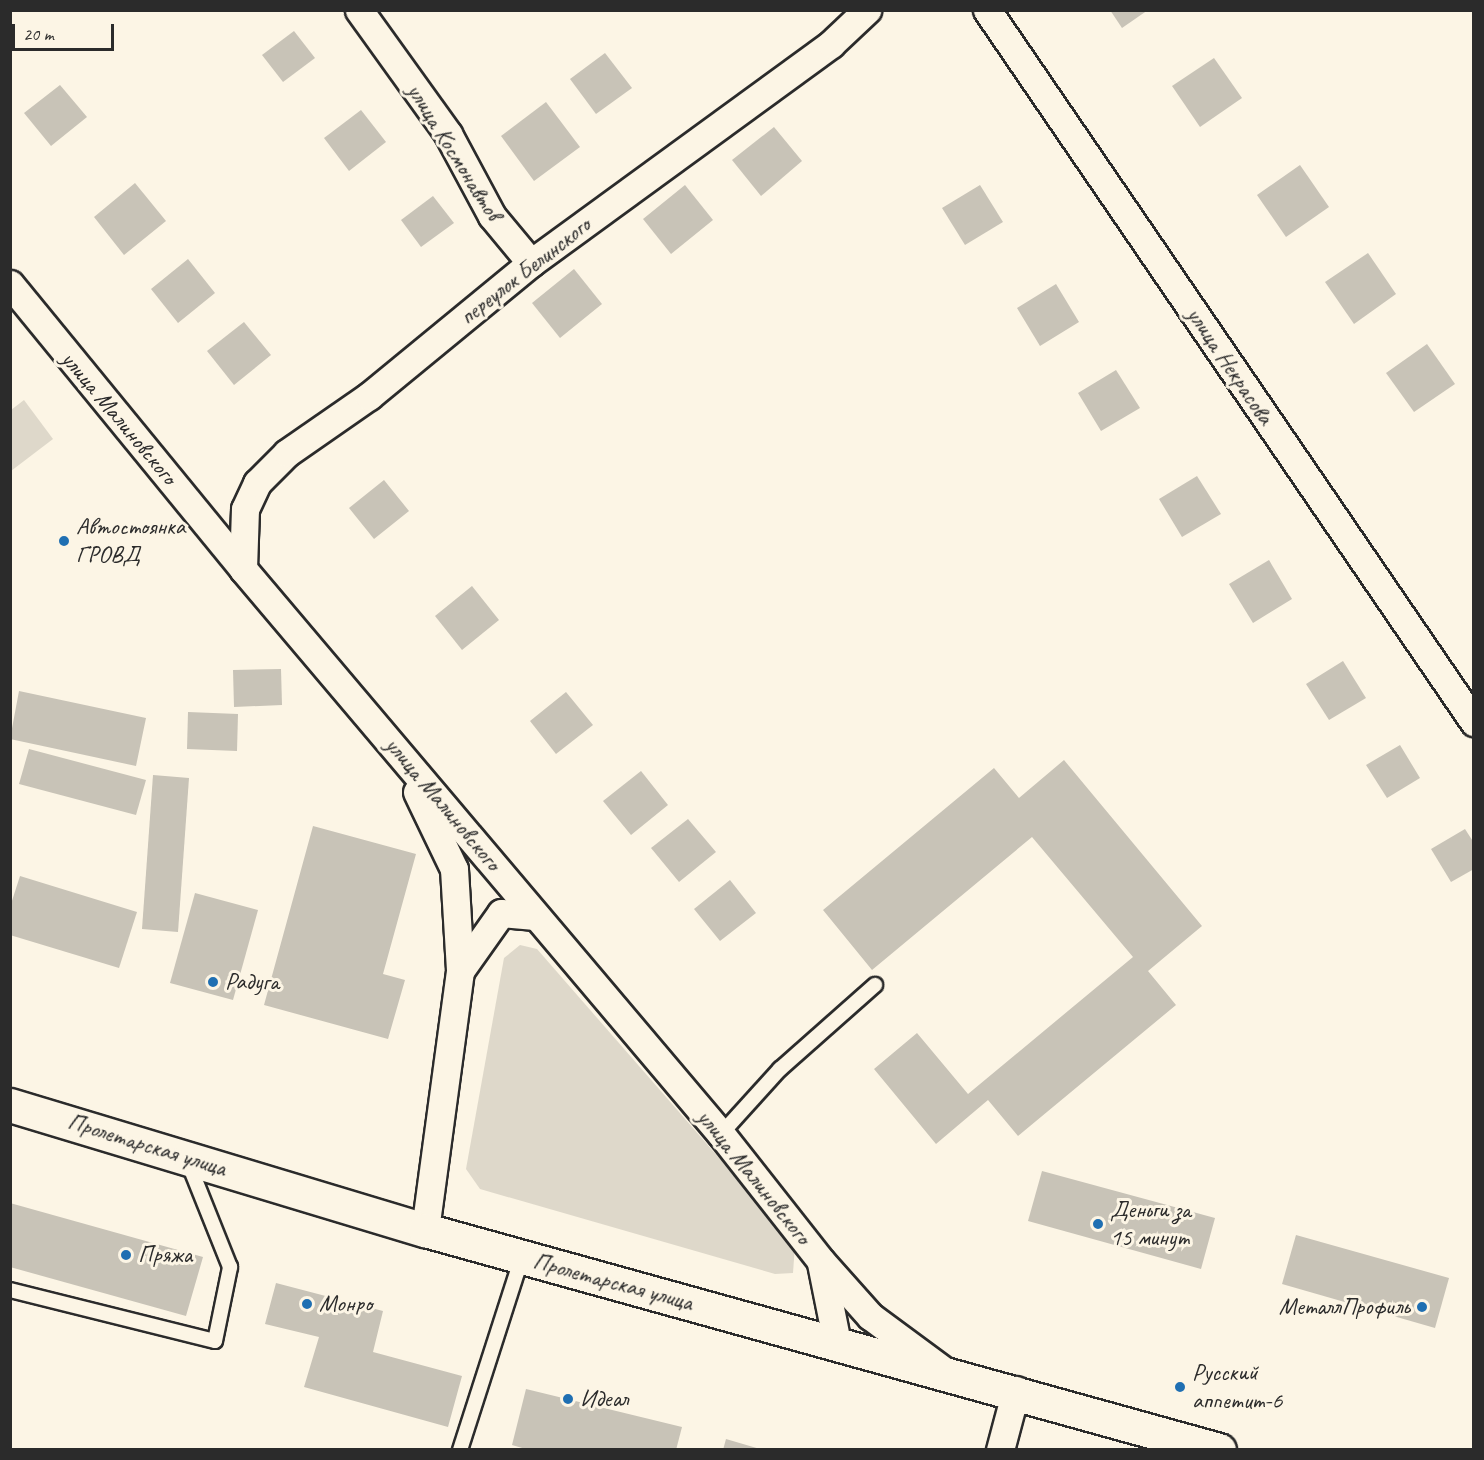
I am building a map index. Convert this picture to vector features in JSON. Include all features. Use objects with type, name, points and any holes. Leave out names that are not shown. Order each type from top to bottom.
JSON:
[{"type":"main road","name":"Пролетарская улица","points":[[10,1105],[425,1230],[952,1376],[1016,1390],[1219,1449]]},
{"type":"street","name":"улица Космонавтов","points":[[359,10],[448,134],[492,216],[531,263]]},
{"type":"street","name":"переулок Белинского","points":[[243,569],[245,509],[257,483],[287,453],[369,396],[531,263],[831,44],[867,10]]},
{"type":"street","name":"улица Некрасова","points":[[987,10],[1473,722]]},
{"type":"street","name":"улица Малиновского","points":[[10,284],[243,569],[383,731],[535,916],[721,1134],[821,1261],[837,1343]]},
{"type":"street","points":[[383,731],[454,869],[460,971],[425,1230]]},
{"type":"street","points":[[460,971],[501,913],[535,916]]},
{"type":"street","points":[[821,1261],[870,1316],[952,1376]]},
{"type":"street","points":[[1000,1449],[1016,1390]]},
{"type":"lane","points":[[721,1134],[780,1069],[875,985]]},
{"type":"lane","points":[[10,1290],[215,1341],[230,1267],[186,1157]]},
{"type":"lane","points":[[460,1449],[522,1257]]},
{"type":"shaded area","points":[[24,400],[53,439],[11,471],[11,410]]},
{"type":"shaded area","points":[[520,945],[537,949],[795,1245],[793,1273],[775,1274],[480,1189],[466,1169],[504,958]]},
{"type":"building","points":[[1110,10],[1148,10],[1122,28]]},
{"type":"building","points":[[294,31],[315,58],[283,82],[262,55]]},
{"type":"building","points":[[605,53],[632,88],[596,114],[570,79]]},
{"type":"building","points":[[1214,58],[1242,98],[1200,127],[1172,86]]},
{"type":"building","points":[[60,85],[87,117],[51,146],[24,113]]},
{"type":"building","points":[[546,102],[580,147],[534,181],[501,136]]},
{"type":"building","points":[[361,110],[386,142],[349,171],[324,138]]},
{"type":"building","points":[[774,127],[802,161],[761,196],[732,160]]},
{"type":"building","points":[[1300,165],[1329,207],[1286,237],[1257,195]]},
{"type":"building","points":[[135,183],[166,221],[124,255],[94,217]]},
{"type":"building","points":[[685,185],[713,220],[671,254],[643,219]]},
{"type":"building","points":[[980,185],[1003,222],[965,245],[942,208]]},
{"type":"building","points":[[433,196],[454,223],[421,247],[401,220]]},
{"type":"building","points":[[1368,253],[1396,294],[1354,324],[1325,282]]},
{"type":"building","points":[[188,259],[215,293],[178,323],[151,289]]},
{"type":"building","points":[[574,269],[602,304],[560,338],[532,303]]},
{"type":"building","points":[[1056,284],[1079,322],[1040,346],[1017,308]]},
{"type":"building","points":[[244,322],[271,355],[234,385],[207,351]]},
{"type":"building","points":[[1427,344],[1455,384],[1414,412],[1386,373]]},
{"type":"building","points":[[1116,370],[1140,408],[1101,431],[1078,393]]},
{"type":"building","points":[[1197,476],[1221,514],[1182,537],[1159,499]]},
{"type":"building","points":[[384,480],[409,511],[374,539],[349,508]]},
{"type":"building","points":[[1269,560],[1292,599],[1253,623],[1229,584]]},
{"type":"building","points":[[472,586],[499,620],[462,650],[435,616]]},
{"type":"building","points":[[1343,661],[1366,698],[1329,720],[1306,684]]},
{"type":"building","points":[[281,669],[282,705],[234,707],[233,670]]},
{"type":"building","points":[[19,691],[146,718],[136,766],[10,739]]},
{"type":"building","points":[[566,692],[593,725],[556,754],[530,721]]},
{"type":"building","points":[[188,712],[238,714],[237,751],[187,749]]},
{"type":"building","points":[[1400,745],[1420,778],[1387,798],[1366,765]]},
{"type":"building","points":[[29,749],[146,780],[136,815],[19,784]]},
{"type":"building","points":[[1064,760],[1202,926],[1148,971],[1176,1005],[1018,1136],[988,1100],[936,1144],[874,1069],[917,1033],[968,1094],[1133,957],[1032,837],[872,970],[823,910],[994,768],[1019,798]]},
{"type":"building","points":[[641,771],[668,805],[631,835],[603,801]]},
{"type":"building","points":[[153,775],[189,778],[178,932],[142,929]]},
{"type":"building","points":[[688,819],[716,852],[679,882],[651,848]]},
{"type":"building","points":[[313,826],[416,854],[383,974],[405,980],[388,1039],[264,1005]]},
{"type":"building","points":[[1465,829],[1474,843],[1474,869],[1451,882],[1431,849]]},
{"type":"building","points":[[20,876],[137,912],[119,968],[10,935],[10,907]]},
{"type":"building","points":[[730,880],[756,913],[720,941],[694,909]]},
{"type":"building","points":[[195,893],[258,910],[233,1000],[170,983]]},
{"type":"building","points":[[1042,1171],[1215,1218],[1201,1269],[1028,1221]]},
{"type":"building","points":[[10,1203],[203,1257],[186,1316],[10,1267]]},
{"type":"building","points":[[1296,1235],[1449,1278],[1435,1328],[1282,1284]]},
{"type":"building","points":[[276,1283],[383,1311],[373,1352],[462,1376],[448,1427],[304,1387],[319,1337],[265,1324]]},
{"type":"building","points":[[526,1389],[682,1427],[676,1450],[529,1450],[512,1445]]},
{"type":"building","points":[[726,1439],[760,1449],[760,1450],[723,1450]]},
{"type":"place","name":"Автостоянка ГРОВД","points":[[64,541]]},
{"type":"place","name":"Радуга","points":[[213,982]]},
{"type":"place","name":"Деньги за 15 минут","points":[[1098,1224]]},
{"type":"place","name":"Пряжа","points":[[126,1255]]},
{"type":"place","name":"Монро","points":[[307,1304]]},
{"type":"place","name":"МеталлПрофиль","points":[[1422,1307]]},
{"type":"place","name":"Русский аппетит-6","points":[[1180,1387]]},
{"type":"place","name":"Идеал","points":[[568,1399]]}]
